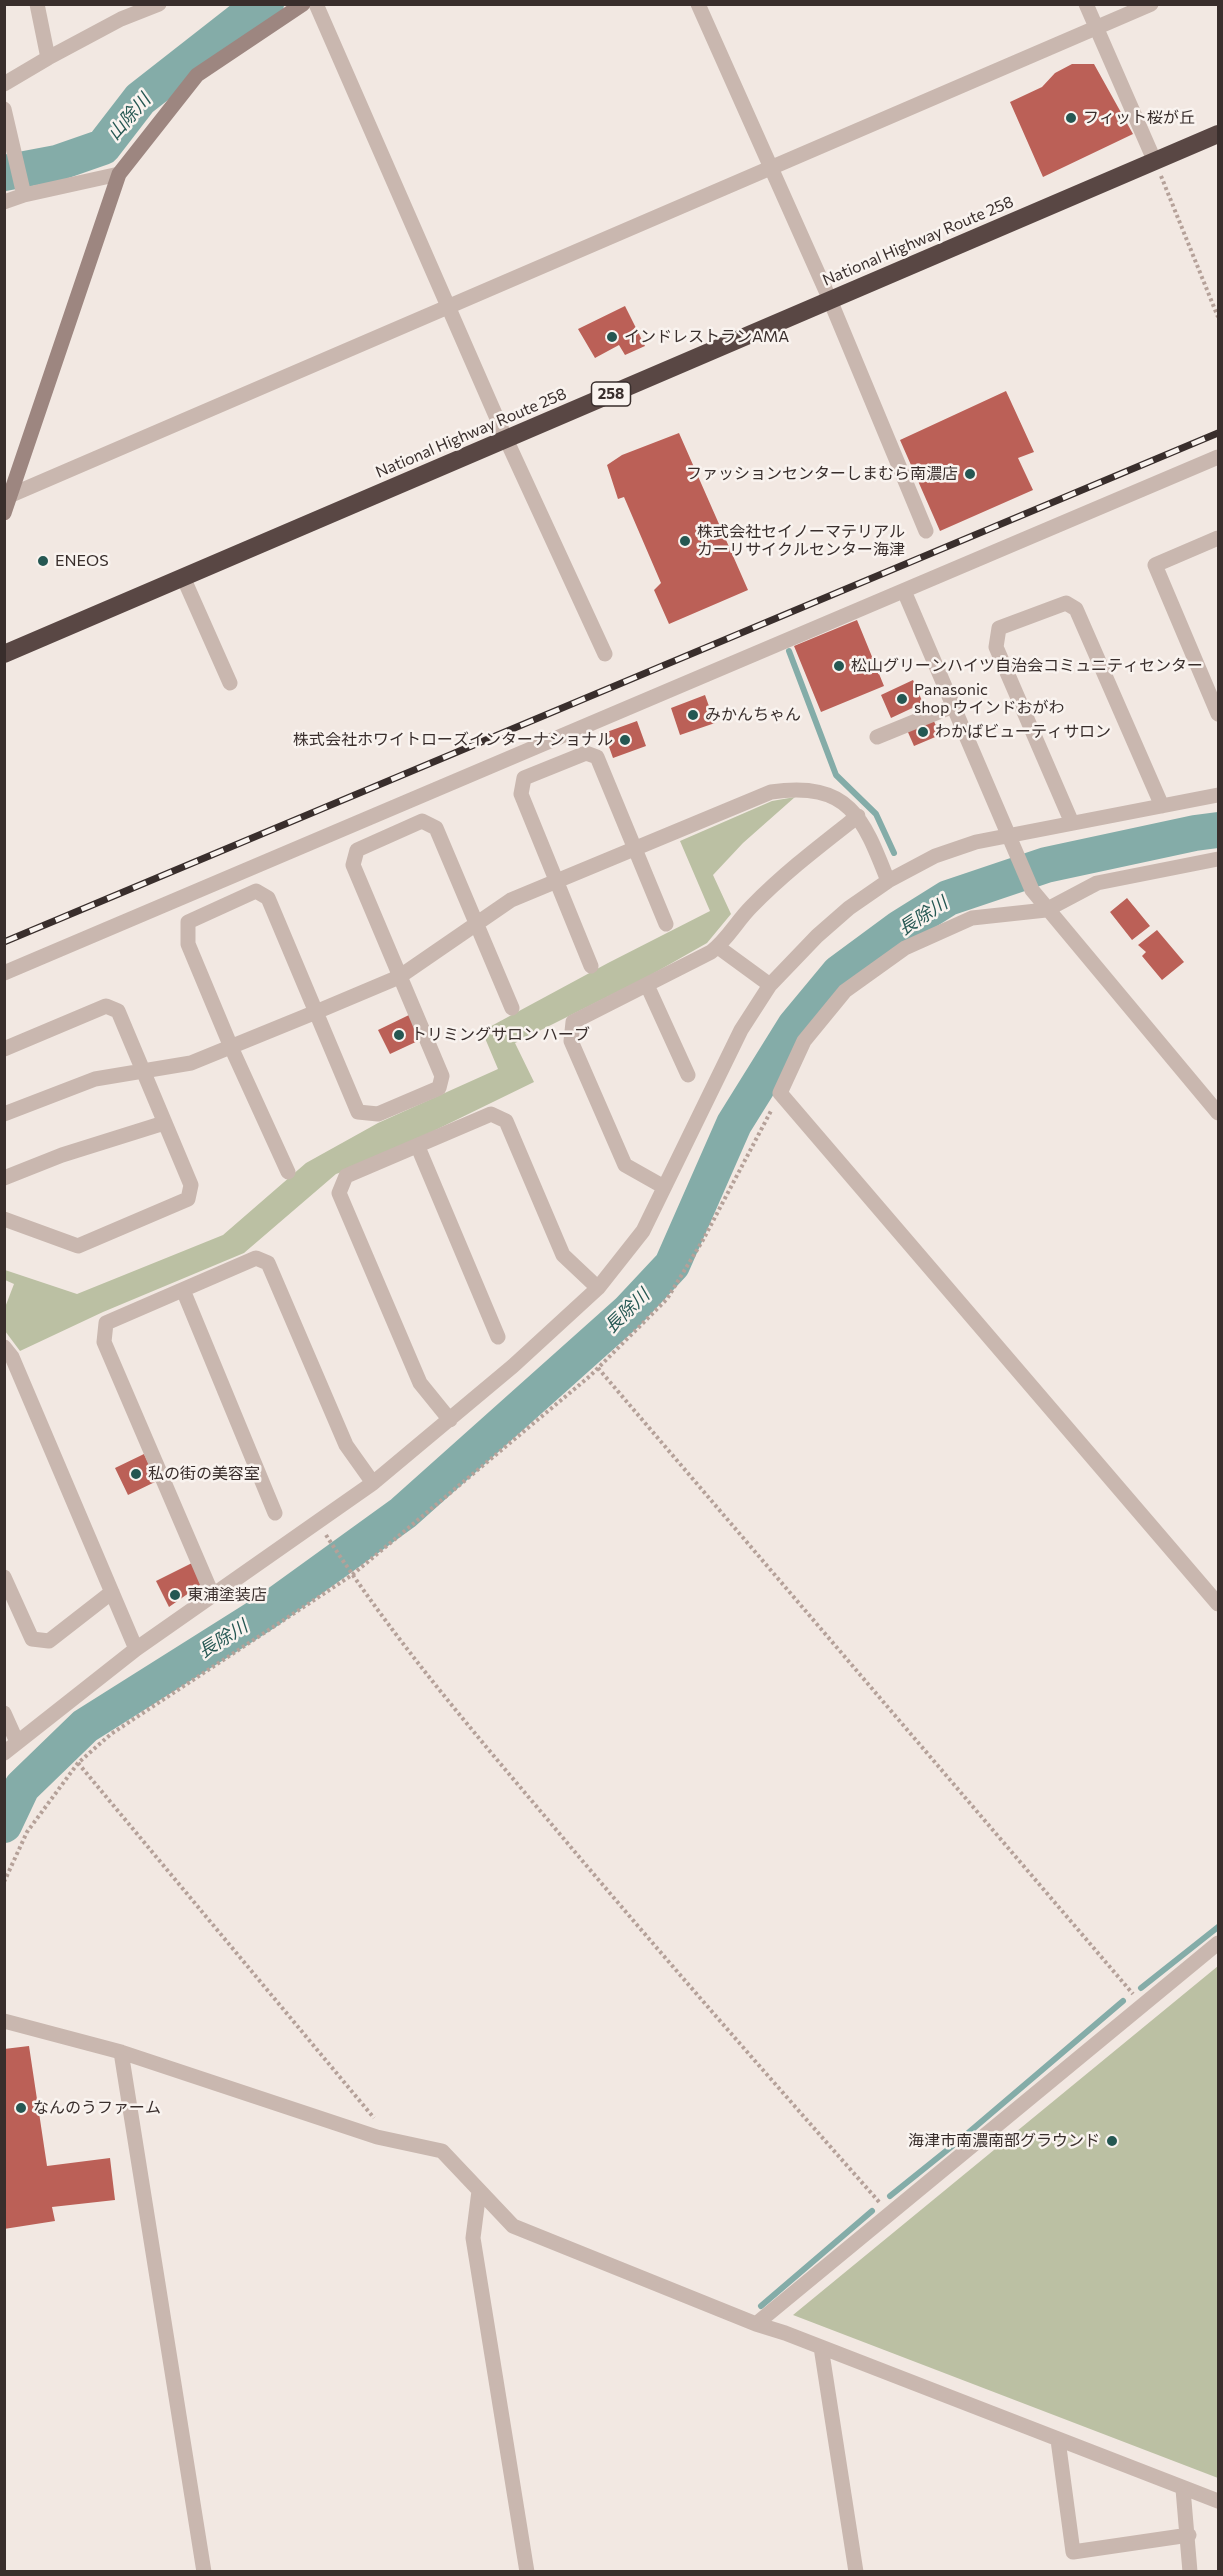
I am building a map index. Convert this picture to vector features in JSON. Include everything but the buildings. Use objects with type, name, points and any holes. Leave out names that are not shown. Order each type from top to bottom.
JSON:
[{"type":"highway","name":"National Highway Route 258","points":[[4,654],[1218,134]]},
{"type":"street","points":[[38,4],[48,58]]},
{"type":"street","points":[[4,84],[121,19],[159,4]]},
{"type":"street","points":[[4,513],[119,174],[197,75],[303,4]]},
{"type":"street","points":[[316,4],[506,439],[606,654]]},
{"type":"street","points":[[698,4],[830,300],[926,531]]},
{"type":"street","points":[[1086,4],[1155,162]]},
{"type":"street","points":[[11,495],[449,308],[770,166],[1151,4]]},
{"type":"street","points":[[4,109],[23,190]]},
{"type":"street","points":[[4,202],[23,190],[119,174]]},
{"type":"street","points":[[4,973],[478,770],[785,644],[1218,458]]},
{"type":"street","points":[[1218,538],[1155,565],[1218,714]]},
{"type":"street","points":[[183,577],[230,683]]},
{"type":"street","points":[[904,591],[1032,890],[1046,910],[1218,1113]]},
{"type":"street","points":[[1072,823],[996,647],[999,628],[1066,603],[1076,609],[1162,806]]},
{"type":"street","points":[[877,737],[953,706]]},
{"type":"street","points":[[591,966],[521,794],[524,778],[586,753],[597,757],[666,924]]},
{"type":"street","points":[[4,1114],[94,1079],[191,1063],[316,1012],[399,977],[511,900],[771,792],[797,789],[821,792],[843,802],[858,816],[888,881]]},
{"type":"street","points":[[4,1753],[136,1649],[373,1483],[513,1366],[598,1288],[643,1231],[741,1030],[770,985],[817,936],[849,908],[888,881],[935,856],[976,843],[1218,795]]},
{"type":"street","points":[[664,1187],[625,1165],[571,1041],[573,1022],[718,947],[750,909],[787,873],[858,816]]},
{"type":"street","points":[[288,1172],[188,945],[188,922],[256,891],[268,898],[358,1112],[378,1114],[439,1088],[442,1076],[353,865],[357,850],[422,821],[436,828],[512,1008]]},
{"type":"street","points":[[1218,859],[1097,882],[1046,910],[972,918],[905,948],[845,991],[804,1041],[780,1093],[1218,1604]]},
{"type":"street","points":[[718,947],[770,985]]},
{"type":"street","points":[[647,985],[688,1075]]},
{"type":"street","points":[[4,1049],[106,1006],[118,1011],[191,1185],[188,1199],[78,1246],[4,1219]]},
{"type":"street","points":[[450,1420],[420,1383],[339,1193],[346,1176],[491,1114],[506,1121],[563,1255],[598,1288]]},
{"type":"street","points":[[4,1178],[62,1155],[164,1124]]},
{"type":"street","points":[[418,1147],[498,1337]]},
{"type":"street","points":[[212,1594],[104,1342],[106,1323],[256,1258],[268,1263],[346,1445],[373,1483]]},
{"type":"street","points":[[183,1290],[275,1514]]},
{"type":"street","points":[[4,1347],[12,1357],[136,1649]]},
{"type":"street","points":[[4,1576],[32,1639],[49,1641],[112,1592]]},
{"type":"street","points":[[4,1713],[18,1742]]},
{"type":"street","points":[[756,2324],[1218,1943]]},
{"type":"street","points":[[4,2021],[122,2052],[392,2140],[442,2151],[513,2226],[756,2324],[1218,2501]]},
{"type":"street","points":[[122,2052],[204,2571]]},
{"type":"street","points":[[479,2191],[473,2238],[527,2571]]},
{"type":"street","points":[[821,2347],[856,2571]]},
{"type":"street","points":[[1058,2440],[1072,2553],[1189,2535]]},
{"type":"street","points":[[1183,2489],[1189,2535],[1190,2571]]},
{"type":"path","points":[[1155,162],[1218,317]]},
{"type":"path","points":[[4,1882],[27,1832],[78,1763],[111,1734],[352,1575],[598,1368],[667,1299],[703,1240],[780,1093]]},
{"type":"path","points":[[598,1368],[1143,2006]]},
{"type":"path","points":[[323,1530],[352,1575],[434,1685],[669,1964],[890,2215]]},
{"type":"path","points":[[78,1763],[392,2140]]},
{"type":"green space","points":[[795,797],[743,843],[713,875],[731,914],[707,943],[649,976],[515,1043],[534,1082],[372,1161],[336,1174],[244,1253],[103,1312],[20,1351],[5,1331],[4,1310],[14,1284],[5,1280],[5,1270],[77,1294],[223,1235],[306,1163],[378,1123],[498,1069],[482,1031],[710,911],[680,841],[772,801]]},
{"type":"green space","name":"海津市南濃南部グラウンド","points":[[1218,1966],[1218,2478],[793,2315]]},
{"type":"waterway","name":"山除川","points":[[4,173],[57,163],[103,147],[140,99],[241,20],[266,4]]},
{"type":"waterway","points":[[789,651],[836,775],[876,814],[894,853]]},
{"type":"waterway","name":"長除川","points":[[4,1825],[22,1787],[85,1726],[266,1612],[403,1513],[628,1312],[672,1265],[734,1124],[795,1026],[839,973],[900,928],[948,898],[1046,865],[1218,830]]},
{"type":"waterway","points":[[916,903],[920,916]]},
{"type":"waterway","points":[[1141,1988],[1218,1927]]},
{"type":"waterway","points":[[890,2196],[961,2139],[1123,2001]]},
{"type":"waterway","points":[[761,2306],[872,2211]]},
{"type":"railway","points":[[4,942],[1218,433]]},
{"type":"place","name":"フィット桜が丘","points":[[1071,118]]},
{"type":"place","name":"インドレストランAMA","points":[[612,337]]},
{"type":"place","name":"ファッションセンターしまむら南濃店","points":[[970,474]]},
{"type":"place","name":"株式会社セイノーマテリアル カーリサイクルセンター海津","points":[[685,541]]},
{"type":"place","name":"ENEOS","points":[[43,561]]},
{"type":"place","name":"松山グリーンハイツ自治会コミュニティセンター","points":[[839,666]]},
{"type":"place","name":"Panasonic shop ウインドおがわ","points":[[902,699]]},
{"type":"place","name":"みかんちゃん","points":[[693,715]]},
{"type":"place","name":"わかばビューティサロン","points":[[923,732]]},
{"type":"place","name":"株式会社ホワイトローズインターナショナル","points":[[625,740]]},
{"type":"place","name":"トリミングサロン ハーブ","points":[[399,1035]]},
{"type":"place","name":"私の街の美容室","points":[[136,1474]]},
{"type":"place","name":"東浦塗装店","points":[[175,1595]]},
{"type":"place","name":"なんのうファーム","points":[[21,2108]]},
{"type":"place","name":"海津市南濃南部グラウンド","points":[[1112,2141]]}]
